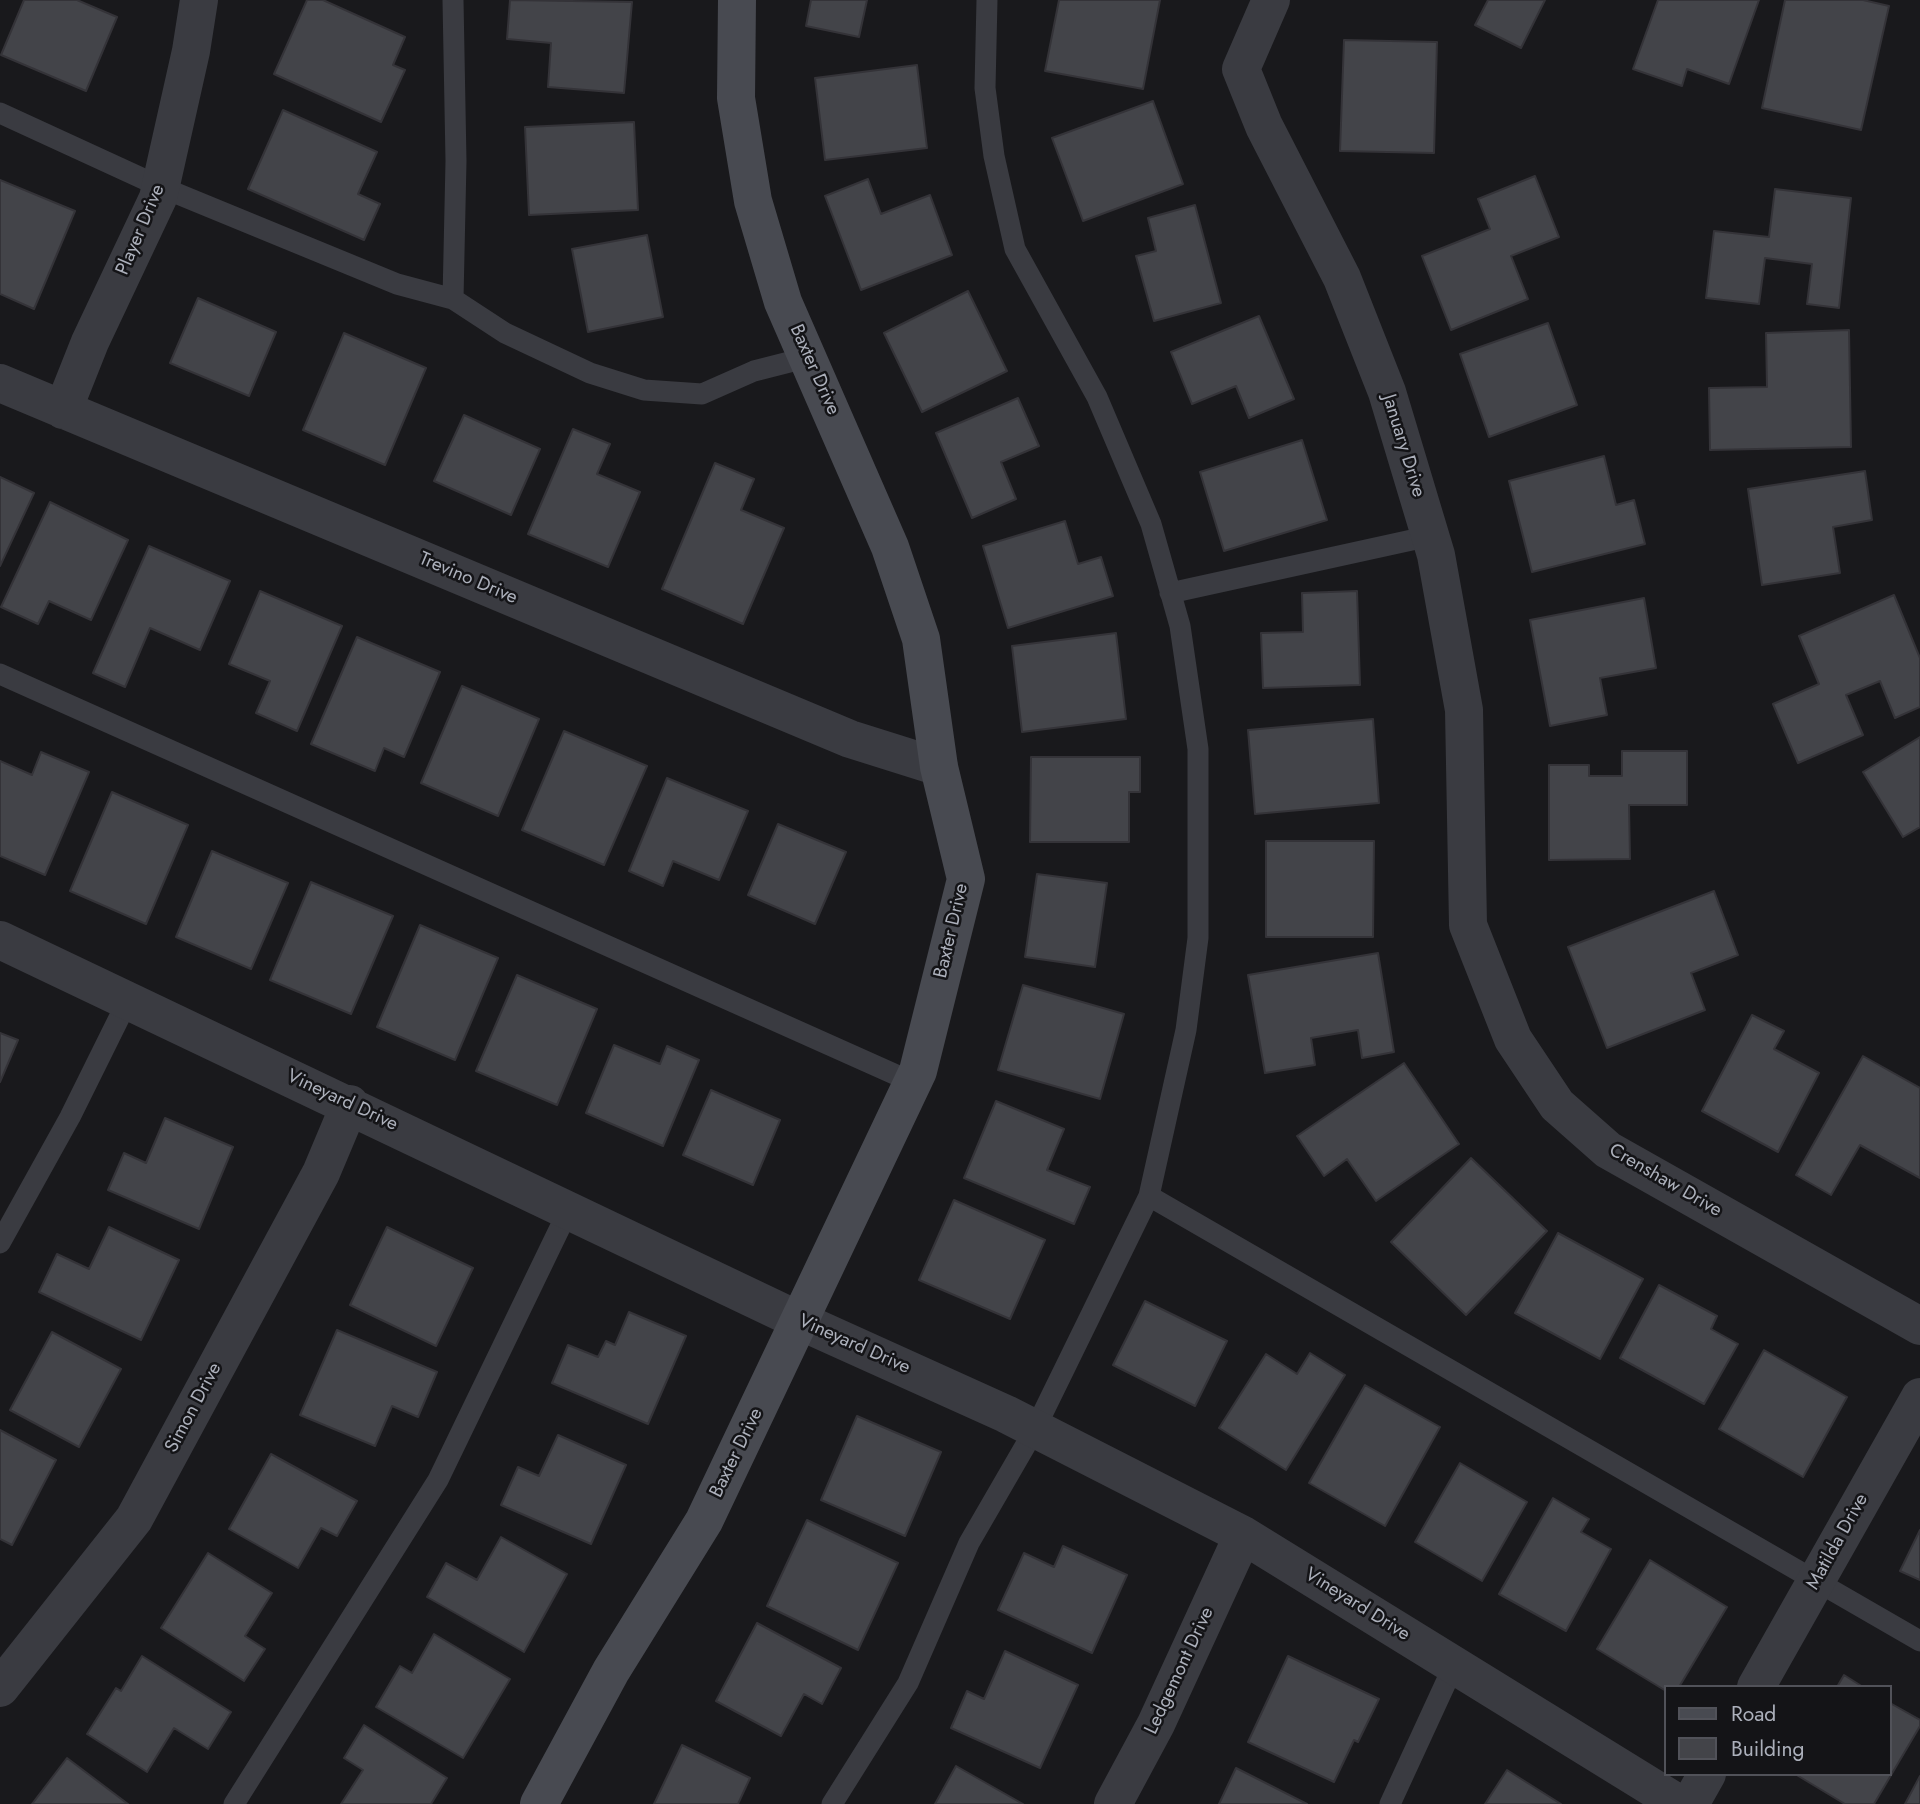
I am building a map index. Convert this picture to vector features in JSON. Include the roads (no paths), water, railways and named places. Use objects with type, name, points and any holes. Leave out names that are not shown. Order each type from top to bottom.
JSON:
[{"type":"street","name":"Player Drive","points":[[63,410],[161,187],[191,51],[199,0]]},
{"type":"street","name":"Baxter Drive","points":[[539,1804],[611,1671],[704,1521],[912,1082],[966,879],[939,767],[921,639],[890,547],[783,302],[753,201],[736,99],[737,0]]},
{"type":"street","name":"January Drive","points":[[1271,0],[1241,69],[1264,126],[1342,278],[1387,392],[1430,536],[1464,709],[1468,925]]},
{"type":"street","name":"Trevino Drive","points":[[0,383],[850,739],[939,767]]},
{"type":"street","name":"Crenshaw Drive","points":[[1468,925],[1513,1039],[1557,1105],[1608,1150],[1920,1326]]},
{"type":"street","name":"Vineyard Drive","points":[[0,940],[350,1104],[800,1321],[1035,1429],[1243,1535],[1679,1804]]},
{"type":"street","name":"Simon Drive","points":[[0,1688],[134,1519],[321,1173],[350,1104]]},
{"type":"street","name":"Matilda Drive","points":[[1757,1685],[1920,1397]]},
{"type":"street","name":"Ledgemont Drive","points":[[1113,1804],[1156,1724],[1243,1535]]},
{"type":"street","points":[[1690,1804],[1706,1776]]},
{"type":"lane","points":[[453,0],[456,161],[453,299]]},
{"type":"lane","points":[[832,1804],[908,1683],[969,1543],[1035,1429],[1149,1196],[1186,1030],[1199,938],[1198,749],[1180,626],[1151,524],[1097,397],[1016,249],[994,156],[985,88],[987,0]]},
{"type":"lane","points":[[0,113],[161,187],[397,284],[453,299],[505,333],[590,373],[644,390],[702,394],[754,372],[809,357]]},
{"type":"lane","points":[[1170,593],[1430,536]]},
{"type":"lane","points":[[0,674],[912,1082]]},
{"type":"lane","points":[[0,1243],[70,1117],[128,1000]]},
{"type":"lane","points":[[1149,1196],[1920,1641]]},
{"type":"lane","points":[[234,1804],[438,1480],[569,1209]]},
{"type":"lane","points":[[1390,1804],[1454,1665]]}]
